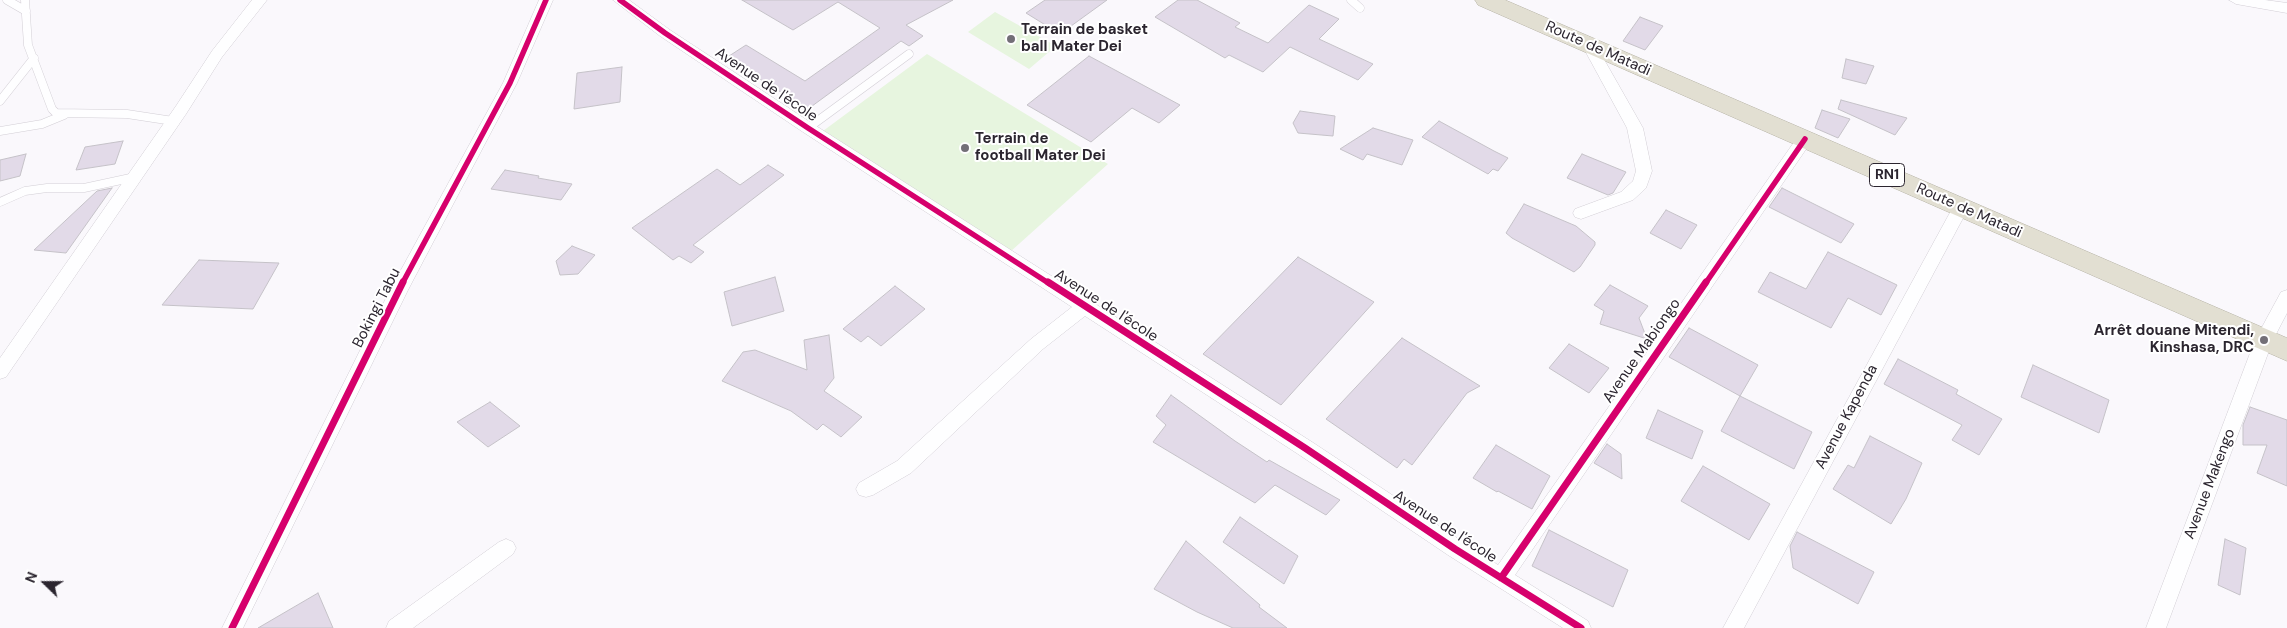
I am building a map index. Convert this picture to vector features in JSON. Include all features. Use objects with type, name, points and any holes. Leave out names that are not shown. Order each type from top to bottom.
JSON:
[{"type":"highway","name":"Route de Matadi","points":[[1486,0],[2287,350]]},
{"type":"street","points":[[0,372],[174,121],[217,54],[260,0]]},
{"type":"street","name":"Bokingi Tabu","points":[[232,628],[399,290],[510,83],[546,0]]},
{"type":"street","name":"Avenue de l'école","points":[[621,0],[665,33],[808,128],[1306,448],[1455,549],[1581,628]]},
{"type":"street","points":[[2236,0],[2287,8]]},
{"type":"street","points":[[1581,213],[1627,196],[1640,184],[1644,171],[1635,128],[1590,47]]},
{"type":"street","name":"Avenue Mabiongo","points":[[1501,578],[1804,139]]},
{"type":"street","name":"Avenue Kapenda","points":[[1733,628],[1961,207]]},
{"type":"street","name":"Avenue Makengo","points":[[2156,628],[2264,340],[2287,297]]},
{"type":"street","points":[[866,488],[904,467],[1037,344],[1084,307]]},
{"type":"street","points":[[396,628],[506,548]]},
{"type":"lane","points":[[7,0],[26,11]]},
{"type":"lane","points":[[25,0],[27,39],[52,109],[56,113],[127,114],[174,121]]},
{"type":"lane","points":[[1351,0],[1360,8]]},
{"type":"lane","points":[[808,128],[908,54]]},
{"type":"lane","points":[[0,101],[34,58]]},
{"type":"lane","points":[[0,131],[42,124],[64,114]]},
{"type":"lane","points":[[0,202],[26,191],[47,188],[84,188],[135,177]]},
{"type":"green space","name":"Terrain de basket ball Mater Dei","points":[[995,12],[1056,46],[1029,69],[968,32]]},
{"type":"green space","name":"Terrain de football Mater Dei","points":[[927,54],[1108,164],[1010,252],[823,131]]},
{"type":"building","points":[[742,0],[953,0],[906,25],[923,36],[909,46],[901,41],[808,109],[726,58],[746,45],[805,81],[880,28],[838,2],[793,30]]},
{"type":"building","points":[[1045,0],[1107,0],[1060,34],[1026,13]]},
{"type":"building","points":[[1178,0],[1197,0],[1240,23],[1235,27],[1268,43],[1309,5],[1339,19],[1319,39],[1373,64],[1358,80],[1290,47],[1263,72],[1229,55],[1225,58],[1155,17]]},
{"type":"building","points":[[1640,17],[1663,26],[1645,50],[1623,41]]},
{"type":"building","points":[[1089,56],[1180,105],[1159,123],[1132,108],[1091,142],[1027,105]]},
{"type":"building","points":[[1846,59],[1874,66],[1866,84],[1842,78]]},
{"type":"building","points":[[622,67],[620,102],[574,109],[577,73]]},
{"type":"building","points":[[1841,100],[1907,118],[1895,135],[1838,109]]},
{"type":"building","points":[[1822,110],[1850,119],[1838,138],[1815,128]]},
{"type":"building","points":[[1300,111],[1335,116],[1333,136],[1298,133],[1293,123]]},
{"type":"building","points":[[1439,121],[1508,158],[1498,171],[1493,169],[1488,174],[1422,137]]},
{"type":"building","points":[[1373,128],[1413,140],[1402,165],[1367,154],[1363,160],[1340,149]]},
{"type":"building","points":[[123,141],[115,164],[76,170],[85,147]]},
{"type":"building","points":[[26,154],[20,176],[0,181],[0,160]]},
{"type":"building","points":[[1582,154],[1626,172],[1613,193],[1608,195],[1567,178]]},
{"type":"building","points":[[768,165],[784,175],[693,245],[704,252],[691,263],[679,256],[673,260],[632,228],[717,169],[740,185]]},
{"type":"building","points":[[505,170],[572,184],[561,200],[491,189]]},
{"type":"building","points":[[112,188],[66,253],[34,250],[97,191]]},
{"type":"building","points":[[1782,188],[1854,224],[1841,243],[1769,207]]},
{"type":"building","points":[[1524,204],[1576,226],[1595,242],[1595,245],[1580,267],[1574,272],[1506,233]]},
{"type":"building","points":[[1666,210],[1697,225],[1681,249],[1650,233]]},
{"type":"building","points":[[572,246],[595,255],[578,274],[560,275],[556,261]]},
{"type":"building","points":[[1828,252],[1897,285],[1881,315],[1848,298],[1831,328],[1758,292],[1770,272],[1806,289]]},
{"type":"building","points":[[1298,257],[1374,302],[1281,405],[1203,354]]},
{"type":"building","points":[[199,260],[279,263],[253,309],[162,305]]},
{"type":"building","points":[[775,277],[784,311],[732,326],[724,292]]},
{"type":"building","points":[[1610,285],[1648,306],[1639,318],[1647,339],[1600,324],[1604,311],[1594,305]]},
{"type":"building","points":[[895,286],[925,309],[881,346],[868,336],[861,342],[843,329]]},
{"type":"building","points":[[1689,328],[1758,365],[1740,396],[1669,357]]},
{"type":"building","points":[[829,335],[834,378],[824,391],[862,417],[841,437],[823,424],[817,430],[791,411],[722,381],[743,352],[755,350],[807,370],[804,340]]},
{"type":"building","points":[[1402,338],[1480,386],[1467,393],[1412,465],[1404,459],[1397,468],[1326,419]]},
{"type":"building","points":[[1569,344],[1609,368],[1589,393],[1549,368]]},
{"type":"building","points":[[1898,359],[1958,390],[1956,394],[2002,419],[1979,455],[1952,440],[1962,425],[1884,384]]},
{"type":"building","points":[[2033,365],[2109,400],[2099,433],[2021,397]]},
{"type":"building","points":[[1171,395],[1267,462],[1269,460],[1340,500],[1326,515],[1275,485],[1255,503],[1153,442],[1166,425],[1156,416]]},
{"type":"building","points":[[1740,396],[1812,432],[1794,469],[1721,431]]},
{"type":"building","points":[[490,402],[520,426],[488,447],[457,422]]},
{"type":"building","points":[[2250,407],[2287,420],[2287,486],[2257,473],[2267,445],[2243,445],[2243,425]]},
{"type":"building","points":[[1658,410],[1703,431],[1692,459],[1646,438]]},
{"type":"building","points":[[1870,436],[1922,463],[1906,499],[1891,524],[1833,489],[1848,465],[1854,468]]},
{"type":"building","points":[[1607,444],[1621,454],[1622,479],[1594,463]]},
{"type":"building","points":[[1496,445],[1550,476],[1532,509],[1473,478]]},
{"type":"building","points":[[1703,466],[1770,504],[1749,540],[1681,501]]},
{"type":"building","points":[[1240,517],[1298,556],[1284,584],[1223,542]]},
{"type":"building","points":[[1549,530],[1628,570],[1613,607],[1532,566]]},
{"type":"building","points":[[1797,532],[1874,572],[1858,604],[1793,568],[1790,546]]},
{"type":"building","points":[[2225,539],[2246,548],[2240,595],[2218,585]]},
{"type":"building","points":[[1186,541],[1260,605],[1259,607],[1287,628],[1233,628],[1197,612],[1154,589]]},
{"type":"building","points":[[318,593],[333,628],[258,628]]},
{"type":"cycle path","points":[[232,628],[399,290],[510,83],[546,0]]},
{"type":"cycle path","points":[[620,0],[665,33],[808,128],[1305,448],[1455,549],[1581,628]]},
{"type":"cycle path","points":[[1501,578],[1805,139]]},
{"type":"place","name":"Terrain de basket ball Mater Dei","points":[[1011,39]]},
{"type":"place","name":"Terrain de football Mater Dei","points":[[965,148]]},
{"type":"place","name":"Arrêt douane Mitendi, Kinshasa, DRC","points":[[2264,340]]}]
